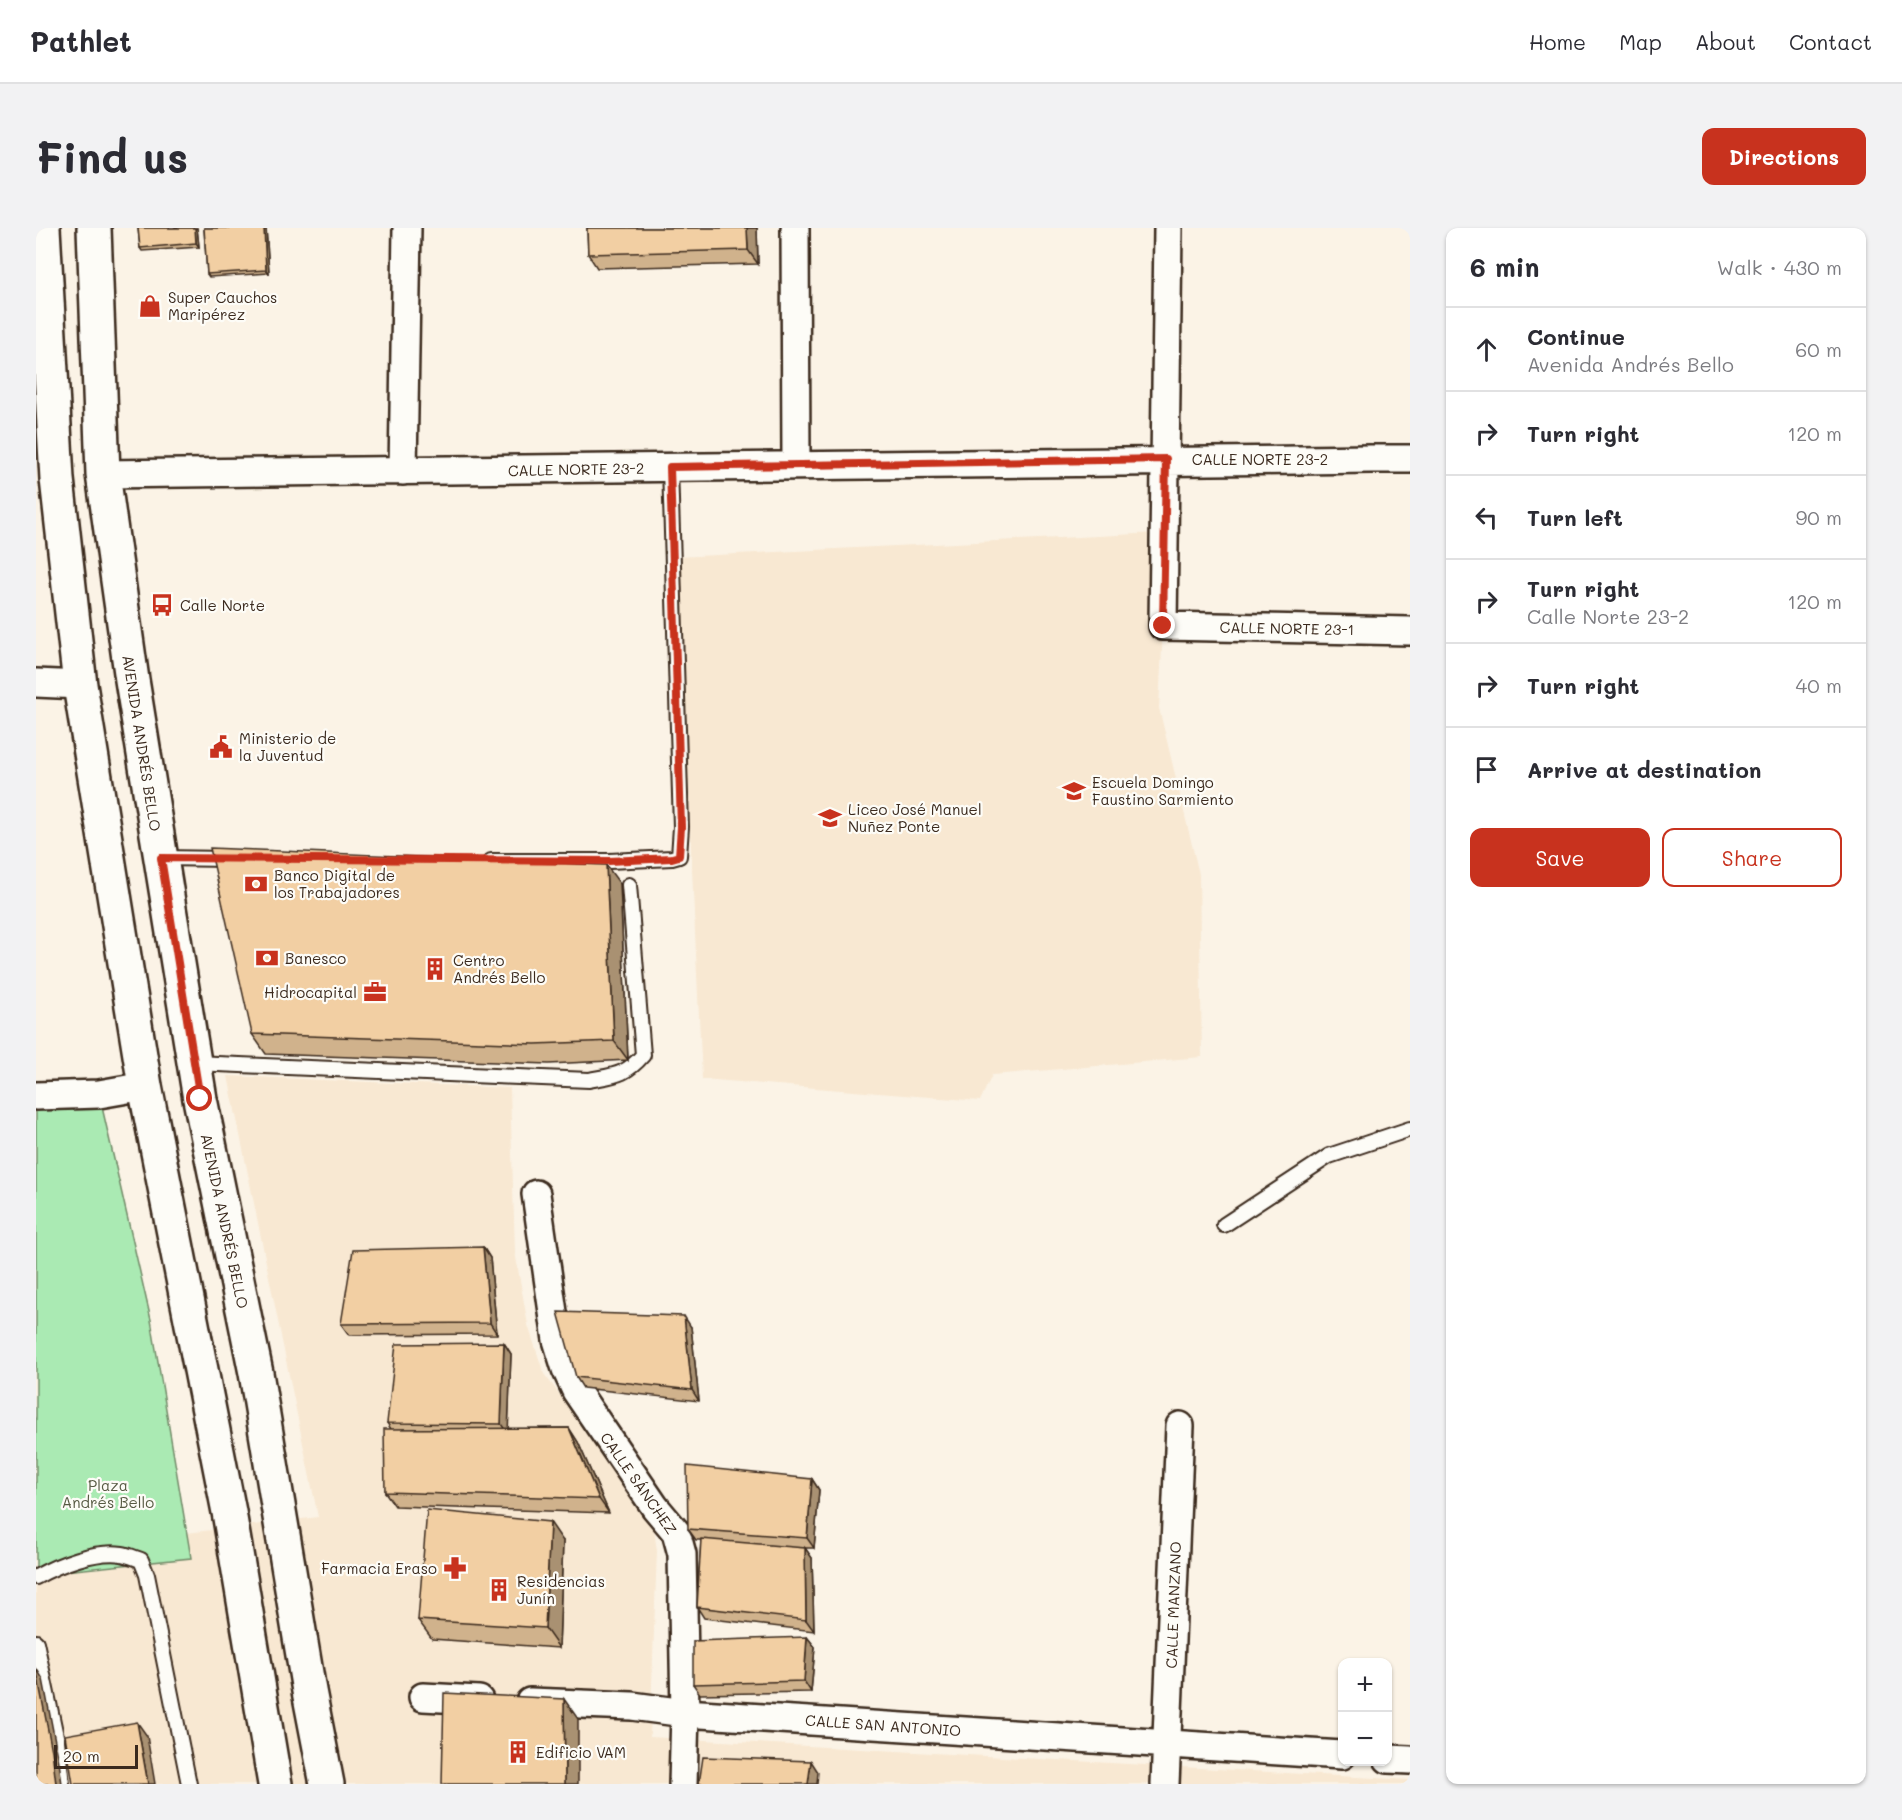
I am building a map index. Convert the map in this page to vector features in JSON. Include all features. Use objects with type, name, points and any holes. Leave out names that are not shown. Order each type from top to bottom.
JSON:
[{"type":"street","points":[[43,228],[57,479],[80,685],[145,1086],[229,1512],[276,1784]]},
{"type":"street","name":"AVENIDA ANDRÉS BELLO","points":[[94,228],[103,474],[132,680],[194,1063],[256,1373],[309,1691],[327,1784]]},
{"type":"street","points":[[403,471],[406,228]]},
{"type":"street","points":[[795,228],[796,465]]},
{"type":"street","points":[[1166,459],[1168,228]]},
{"type":"street","name":"CALLE NORTE 23-2","points":[[103,474],[1166,459],[1410,459]]},
{"type":"street","name":"CALLE NORTE 23-1","points":[[1166,459],[1163,626],[1410,631]]},
{"type":"street","points":[[36,683],[80,685]]},
{"type":"street","points":[[36,1096],[99,1094],[145,1086]]},
{"type":"street","name":"CALLE SÁNCHEZ","points":[[536,1194],[557,1340],[566,1369],[576,1391],[655,1507],[676,1532],[682,1554],[685,1713],[682,1784]]},
{"type":"street","name":"CALLE MANZANO","points":[[1165,1784],[1180,1426]]},
{"type":"street","name":"CALLE SAN ANTONIO","points":[[423,1697],[632,1706],[685,1713],[1338,1755]]},
{"type":"street","points":[[1392,1759],[1410,1760]]},
{"type":"lane","points":[[479,860],[609,861],[679,856],[681,827],[670,467]]},
{"type":"lane","points":[[161,858],[243,859]]},
{"type":"lane","points":[[194,1063],[589,1080],[618,1074],[633,1067],[643,1055],[629,885]]},
{"type":"lane","points":[[1224,1225],[1329,1156],[1410,1129]]},
{"type":"lane","points":[[36,1577],[67,1562],[97,1556],[122,1554],[141,1560],[147,1575],[189,1784]]},
{"type":"lane","points":[[36,1642],[57,1741],[62,1784]]},
{"type":"shaded area","points":[[1157,533],[1163,626],[1159,708],[1199,874],[1202,1057],[992,1075],[980,1101],[702,1079],[677,557]]},
{"type":"shaded area","points":[[228,1076],[510,1088],[515,1252],[528,1325],[544,1374],[652,1514],[657,1551],[650,1737],[1410,1780],[1410,1784],[36,1784],[36,1558],[187,1533],[318,1517]]},
{"type":"green space","name":"Plaza Andrés Bello","points":[[99,1094],[151,1320],[191,1558],[36,1574],[36,1096]]},
{"type":"building","points":[[138,228],[195,228],[196,243],[140,248]]},
{"type":"building","points":[[204,228],[264,228],[266,270],[207,274]]},
{"type":"building","points":[[587,228],[747,228],[748,250],[588,254]]},
{"type":"building","name":"Centro Andrés Bello","points":[[210,848],[606,865],[614,1041],[535,1044],[252,1034]]},
{"type":"building","points":[[483,1247],[490,1323],[341,1324],[353,1250]]},
{"type":"building","points":[[558,1312],[684,1316],[692,1390],[576,1377]]},
{"type":"building","points":[[504,1343],[501,1424],[387,1423],[396,1344]]},
{"type":"building","points":[[569,1428],[599,1499],[385,1492],[384,1429]]},
{"type":"building","points":[[687,1466],[812,1479],[807,1538],[688,1529]]},
{"type":"building","name":"Residencias Junín","points":[[427,1510],[550,1522],[545,1628],[418,1620]]},
{"type":"building","points":[[701,1539],[805,1548],[806,1620],[697,1607]]},
{"type":"building","points":[[807,1637],[804,1681],[693,1684],[693,1641]]},
{"type":"building","points":[[36,1668],[52,1751],[56,1784],[36,1784]]},
{"type":"building","name":"Edificio VAM","points":[[444,1693],[564,1699],[565,1784],[442,1784]]},
{"type":"building","points":[[137,1722],[148,1784],[73,1784],[65,1735]]},
{"type":"building","points":[[703,1757],[811,1761],[808,1784],[699,1784]]},
{"type":"place","name":"Super Cauchos Maripérez","points":[[150,306]]},
{"type":"place","name":"Calle Norte","points":[[162,605]]},
{"type":"place","name":"Ministerio de la Juventud","points":[[221,747]]},
{"type":"place","name":"Escuela Domingo Faustino Sarmiento","points":[[1074,791]]},
{"type":"place","name":"Liceo José Manuel Nuñez Ponte","points":[[830,818]]},
{"type":"place","name":"Banco Digital de los Trabajadores","points":[[256,884]]},
{"type":"place","name":"Banesco","points":[[267,958]]},
{"type":"place","name":"Centro Andrés Bello","points":[[435,969]]},
{"type":"place","name":"Hidrocapital","points":[[375,992]]},
{"type":"place","name":"Farmacia Eraso","points":[[455,1568]]},
{"type":"place","name":"Residencias Junín","points":[[499,1590]]},
{"type":"place","name":"Edificio VAM","points":[[518,1752]]},
{"type":"route","points":[[200,1099],[161,858],[609,861],[679,856],[681,827],[670,467],[1166,459],[1163,626]]}]
